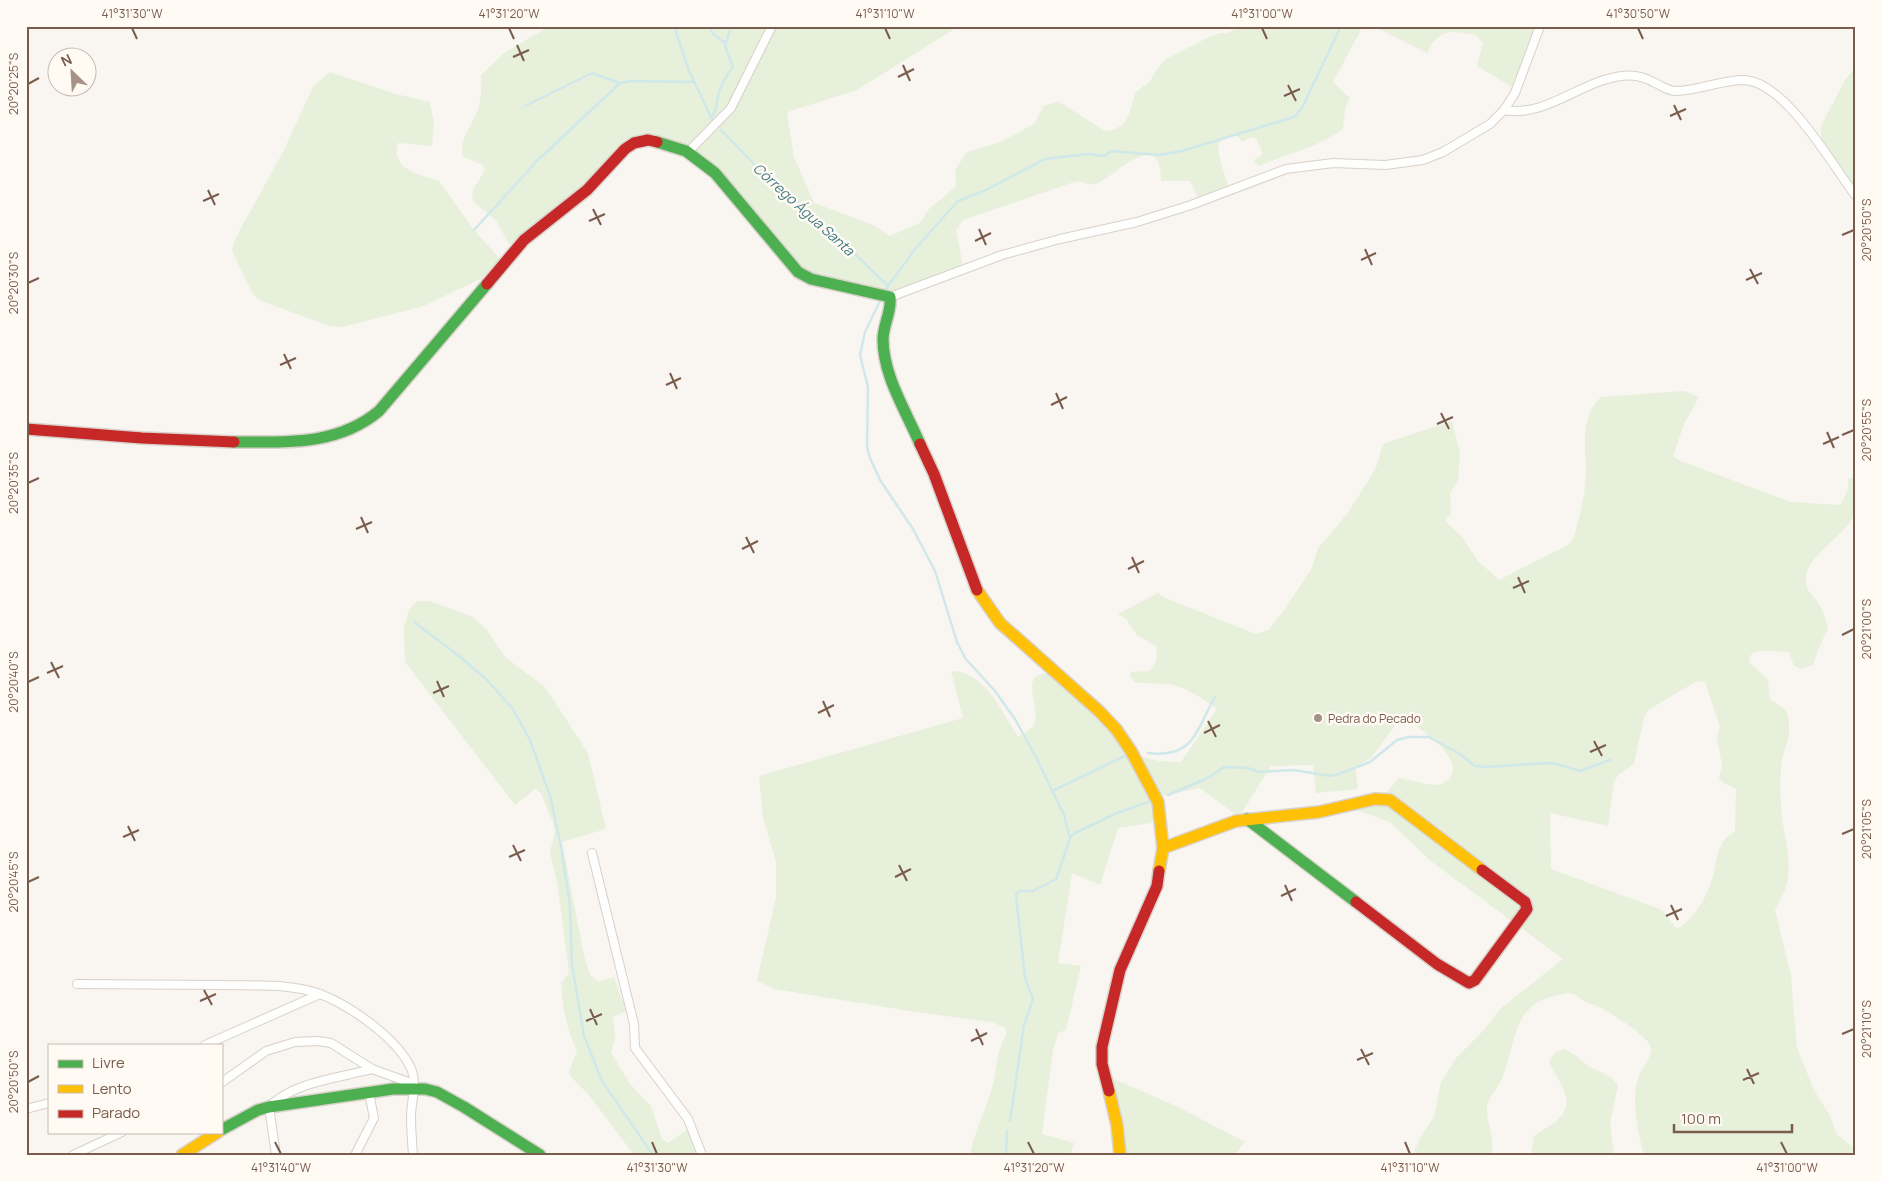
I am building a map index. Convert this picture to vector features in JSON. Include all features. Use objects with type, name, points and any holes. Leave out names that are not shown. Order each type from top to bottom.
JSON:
[{"type":"street","points":[[688,152],[731,108],[772,26]]},
{"type":"street","points":[[26,429],[217,442],[316,439],[331,437],[354,429],[370,418],[387,402],[524,240],[596,182],[625,150],[638,142],[653,140],[688,152],[714,173],[798,272],[819,281],[890,297],[1002,255],[1060,239],[1137,222],[1286,169],[1333,163],[1385,165],[1423,160],[1443,152],[1468,139],[1490,124],[1504,110],[1515,93],[1540,26]]},
{"type":"street","points":[[1504,110],[1528,111],[1593,84],[1625,75],[1639,76],[1676,91],[1722,81],[1747,80],[1773,95],[1806,125],[1855,196]]},
{"type":"street","points":[[890,297],[891,303],[883,338],[887,370],[934,474],[971,580],[985,604],[1000,623],[1099,711],[1116,729],[1131,750],[1158,802],[1163,848],[1154,894],[1115,987],[1102,1047],[1104,1073],[1117,1125],[1120,1155]]},
{"type":"street","points":[[1163,848],[1228,823],[1247,819],[1328,810],[1374,798],[1390,800],[1525,902],[1527,909],[1475,980],[1468,983],[1457,978],[1320,877],[1247,819]]},
{"type":"street","points":[[592,853],[634,1024],[635,1048],[688,1119],[702,1155]]},
{"type":"street","points":[[77,984],[250,986],[287,988],[320,994],[350,1011],[391,1040],[410,1068],[414,1086],[411,1117],[413,1155]]},
{"type":"street","points":[[207,1044],[320,994]]},
{"type":"street","points":[[222,1081],[266,1051],[295,1042],[331,1043],[372,1069],[414,1086],[437,1092],[492,1123],[540,1155]]},
{"type":"street","points":[[222,1130],[269,1107],[282,1097],[308,1086],[372,1069]]},
{"type":"street","points":[[269,1107],[414,1086]]},
{"type":"street","points":[[355,1155],[374,1118],[368,1093]]},
{"type":"street","points":[[26,1109],[48,1102]]},
{"type":"street","points":[[269,1107],[276,1155]]},
{"type":"street","points":[[73,1155],[118,1134]]},
{"type":"street","points":[[190,1153],[216,1134]]},
{"type":"green space","points":[[550,26],[959,26],[857,90],[790,111],[787,114],[794,157],[814,203],[871,224],[890,236],[920,223],[928,210],[953,189],[956,184],[955,170],[967,152],[1001,142],[1034,124],[1044,106],[1058,101],[1103,130],[1110,131],[1123,125],[1129,115],[1135,93],[1150,81],[1160,65],[1168,58],[1205,39],[1220,33],[1227,33],[1242,26],[1363,26],[1333,82],[1350,98],[1345,109],[1343,129],[1334,135],[1314,145],[1258,166],[1254,160],[1263,154],[1256,138],[1251,137],[1242,142],[1235,133],[1228,136],[1220,141],[1218,147],[1229,190],[1199,199],[1190,181],[1161,181],[1159,164],[1153,156],[1145,155],[1135,159],[1095,184],[1077,181],[963,220],[956,230],[963,266],[896,293],[894,290],[886,292],[808,274],[797,267],[688,146],[639,135],[625,140],[617,147],[591,180],[515,243],[509,244],[496,220],[476,204],[472,198],[473,190],[485,170],[483,165],[462,156],[462,149],[466,134],[479,105],[481,75],[504,53]]},
{"type":"green space","points":[[1373,26],[1538,26],[1517,90],[1477,66],[1483,43],[1476,35],[1460,32],[1447,33],[1437,39],[1427,53]]},
{"type":"green space","points":[[1855,68],[1855,190],[1821,150],[1821,126],[1845,80]]},
{"type":"green space","points":[[330,72],[396,94],[430,102],[434,123],[432,146],[398,143],[398,159],[402,165],[415,173],[438,180],[474,230],[500,259],[482,278],[424,306],[342,327],[329,326],[259,300],[253,294],[232,251],[234,241],[283,152],[313,87]]},
{"type":"green space","points":[[1684,391],[1699,397],[1684,424],[1673,456],[1678,460],[1791,502],[1840,505],[1848,490],[1848,479],[1855,477],[1856,508],[1851,521],[1818,555],[1807,573],[1807,586],[1821,609],[1828,628],[1813,665],[1802,669],[1794,666],[1789,652],[1762,651],[1749,657],[1750,663],[1768,680],[1770,699],[1786,710],[1789,728],[1782,761],[1780,787],[1789,869],[1787,883],[1775,910],[1791,976],[1797,1048],[1814,1090],[1830,1116],[1837,1134],[1852,1147],[1855,1155],[1644,1155],[1638,1127],[1635,1097],[1639,1075],[1651,1053],[1650,1045],[1633,1028],[1597,1006],[1568,993],[1540,1001],[1530,1008],[1518,1027],[1503,1076],[1488,1105],[1487,1116],[1492,1137],[1491,1155],[1415,1155],[1415,1149],[1423,1133],[1434,1117],[1441,1082],[1456,1058],[1485,1029],[1500,1009],[1563,959],[1432,862],[1390,822],[1351,808],[1381,799],[1399,778],[1432,785],[1444,783],[1450,778],[1453,769],[1451,760],[1445,751],[1437,742],[1402,716],[1371,758],[1355,767],[1358,789],[1316,793],[1313,765],[1271,766],[1239,817],[1200,788],[1160,796],[1139,756],[1159,761],[1181,762],[1217,709],[1180,687],[1134,682],[1130,676],[1131,672],[1149,671],[1154,666],[1157,657],[1156,646],[1137,635],[1126,619],[1118,614],[1158,593],[1163,597],[1256,634],[1268,630],[1311,570],[1318,548],[1347,514],[1370,478],[1377,465],[1383,444],[1452,421],[1460,453],[1458,481],[1450,493],[1451,514],[1445,521],[1462,537],[1478,561],[1499,580],[1568,545],[1572,540],[1576,531],[1585,485],[1586,428],[1591,411],[1601,397]],"holes":[[[1697,681],[1705,682],[1720,726],[1717,738],[1722,765],[1719,778],[1722,782],[1736,789],[1735,832],[1729,835],[1721,845],[1712,879],[1701,904],[1692,917],[1677,929],[1662,910],[1551,869],[1550,813],[1608,826],[1614,782],[1618,775],[1634,764],[1644,717],[1648,710]]]},
{"type":"green space","points":[[429,601],[471,616],[487,630],[505,657],[545,687],[588,753],[606,829],[562,842],[584,956],[590,975],[599,982],[614,977],[626,1011],[613,1017],[615,1038],[611,1053],[631,1085],[651,1106],[662,1139],[668,1143],[695,1124],[703,1155],[634,1155],[589,1095],[571,1077],[569,1071],[577,1051],[564,1010],[561,983],[569,973],[558,888],[550,852],[555,832],[553,822],[541,794],[536,788],[515,805],[405,662],[404,627],[409,609],[416,602]]},
{"type":"green space","points":[[951,671],[963,673],[983,685],[999,705],[1018,737],[1033,726],[1036,717],[1032,683],[1036,677],[1043,674],[1055,675],[1118,735],[1155,807],[1159,822],[1118,828],[1100,885],[1072,873],[1058,963],[1081,966],[1066,1030],[1058,1033],[1053,1050],[1042,1134],[1074,1143],[1070,1155],[970,1155],[974,1138],[992,1088],[1003,1040],[1007,1033],[1004,1027],[991,1022],[774,989],[757,980],[776,898],[776,862],[763,818],[759,776],[963,718]]},
{"type":"green space","points":[[1564,1049],[1587,1065],[1607,1075],[1618,1085],[1610,1122],[1614,1155],[1531,1155],[1534,1136],[1562,1116],[1566,1108],[1565,1093],[1549,1062],[1555,1053]]},
{"type":"green space","points":[[1109,1077],[1176,1106],[1245,1142],[1234,1155],[1123,1155]]},
{"type":"waterway","points":[[674,26],[689,71],[713,121]]},
{"type":"waterway","points":[[708,26],[714,35],[724,42]]},
{"type":"waterway","name":"Córrego Água Santa","points":[[710,118],[716,109],[722,85],[733,67],[725,46],[731,26]]},
{"type":"waterway","points":[[886,289],[915,249],[958,201],[984,191],[1045,159],[1088,154],[1105,156],[1111,151],[1159,155],[1182,151],[1294,117],[1302,108],[1341,26]]},
{"type":"waterway","points":[[525,106],[592,73],[620,83],[631,81],[693,82]]},
{"type":"waterway","points":[[474,230],[537,161],[620,83]]},
{"type":"waterway","name":"Córrego Água Santa","points":[[721,130],[756,166],[828,228],[888,286]]},
{"type":"waterway","name":"Córrego Água Santa","points":[[881,299],[865,332],[860,355],[868,387],[867,447],[870,458],[880,480],[913,529],[935,571],[957,642],[965,658],[995,691],[1015,719],[1064,815],[1070,839],[1056,879],[1033,891],[1019,891],[1016,895],[1025,978],[1033,999],[1024,1025],[1010,1121]]},
{"type":"waterway","points":[[414,622],[486,679],[513,709],[530,740],[550,796],[561,846],[570,906],[572,965],[584,1036],[602,1081],[653,1155]]},
{"type":"waterway","points":[[1148,753],[1163,754],[1184,747],[1198,731],[1215,697]]},
{"type":"waterway","points":[[1168,795],[1208,778],[1224,767],[1248,768],[1259,772],[1294,770],[1330,776],[1339,774],[1370,762],[1397,740],[1408,737],[1429,737],[1460,754],[1475,766],[1487,767],[1546,763],[1557,764],[1580,771],[1610,760]]},
{"type":"waterway","points":[[1052,791],[1127,755]]},
{"type":"waterway","points":[[1070,837],[1117,813],[1154,800]]},
{"type":"waterway","name":"Córrego Água Santa","points":[[1006,1155],[1007,1131]]},
{"type":"traffic: fast","points":[[657,142],[686,151],[715,173],[798,272],[811,279],[890,297],[890,308],[883,334],[884,353],[896,393],[920,444]]},
{"type":"traffic: fast","points":[[234,442],[310,440],[346,431],[363,422],[379,411],[487,284]]},
{"type":"traffic: fast","points":[[1247,819],[1356,902]]},
{"type":"traffic: fast","points":[[222,1129],[258,1110],[269,1107],[393,1089],[425,1089],[437,1092],[464,1107],[540,1155]]},
{"type":"traffic: slow","points":[[977,590],[1000,623],[1099,711],[1116,729],[1131,751],[1158,802],[1163,848],[1159,871]]},
{"type":"traffic: slow","points":[[1163,848],[1236,821],[1319,812],[1375,799],[1390,800],[1482,870]]},
{"type":"traffic: slow","points":[[1109,1091],[1117,1125],[1120,1155]]},
{"type":"traffic: slow","points":[[182,1155],[215,1134]]},
{"type":"traffic: jam","points":[[487,284],[524,240],[587,190],[625,149],[634,143],[648,140],[657,142]]},
{"type":"traffic: jam","points":[[26,429],[142,438],[234,442]]},
{"type":"traffic: jam","points":[[920,444],[934,474],[977,590]]},
{"type":"traffic: jam","points":[[1356,902],[1437,964],[1469,983],[1475,980],[1527,909],[1525,902],[1482,870]]},
{"type":"traffic: jam","points":[[1109,1091],[1102,1064],[1102,1047],[1120,970],[1157,886],[1159,871]]},
{"type":"place","name":"Pedra do Pecado","points":[[1318,718]]}]
